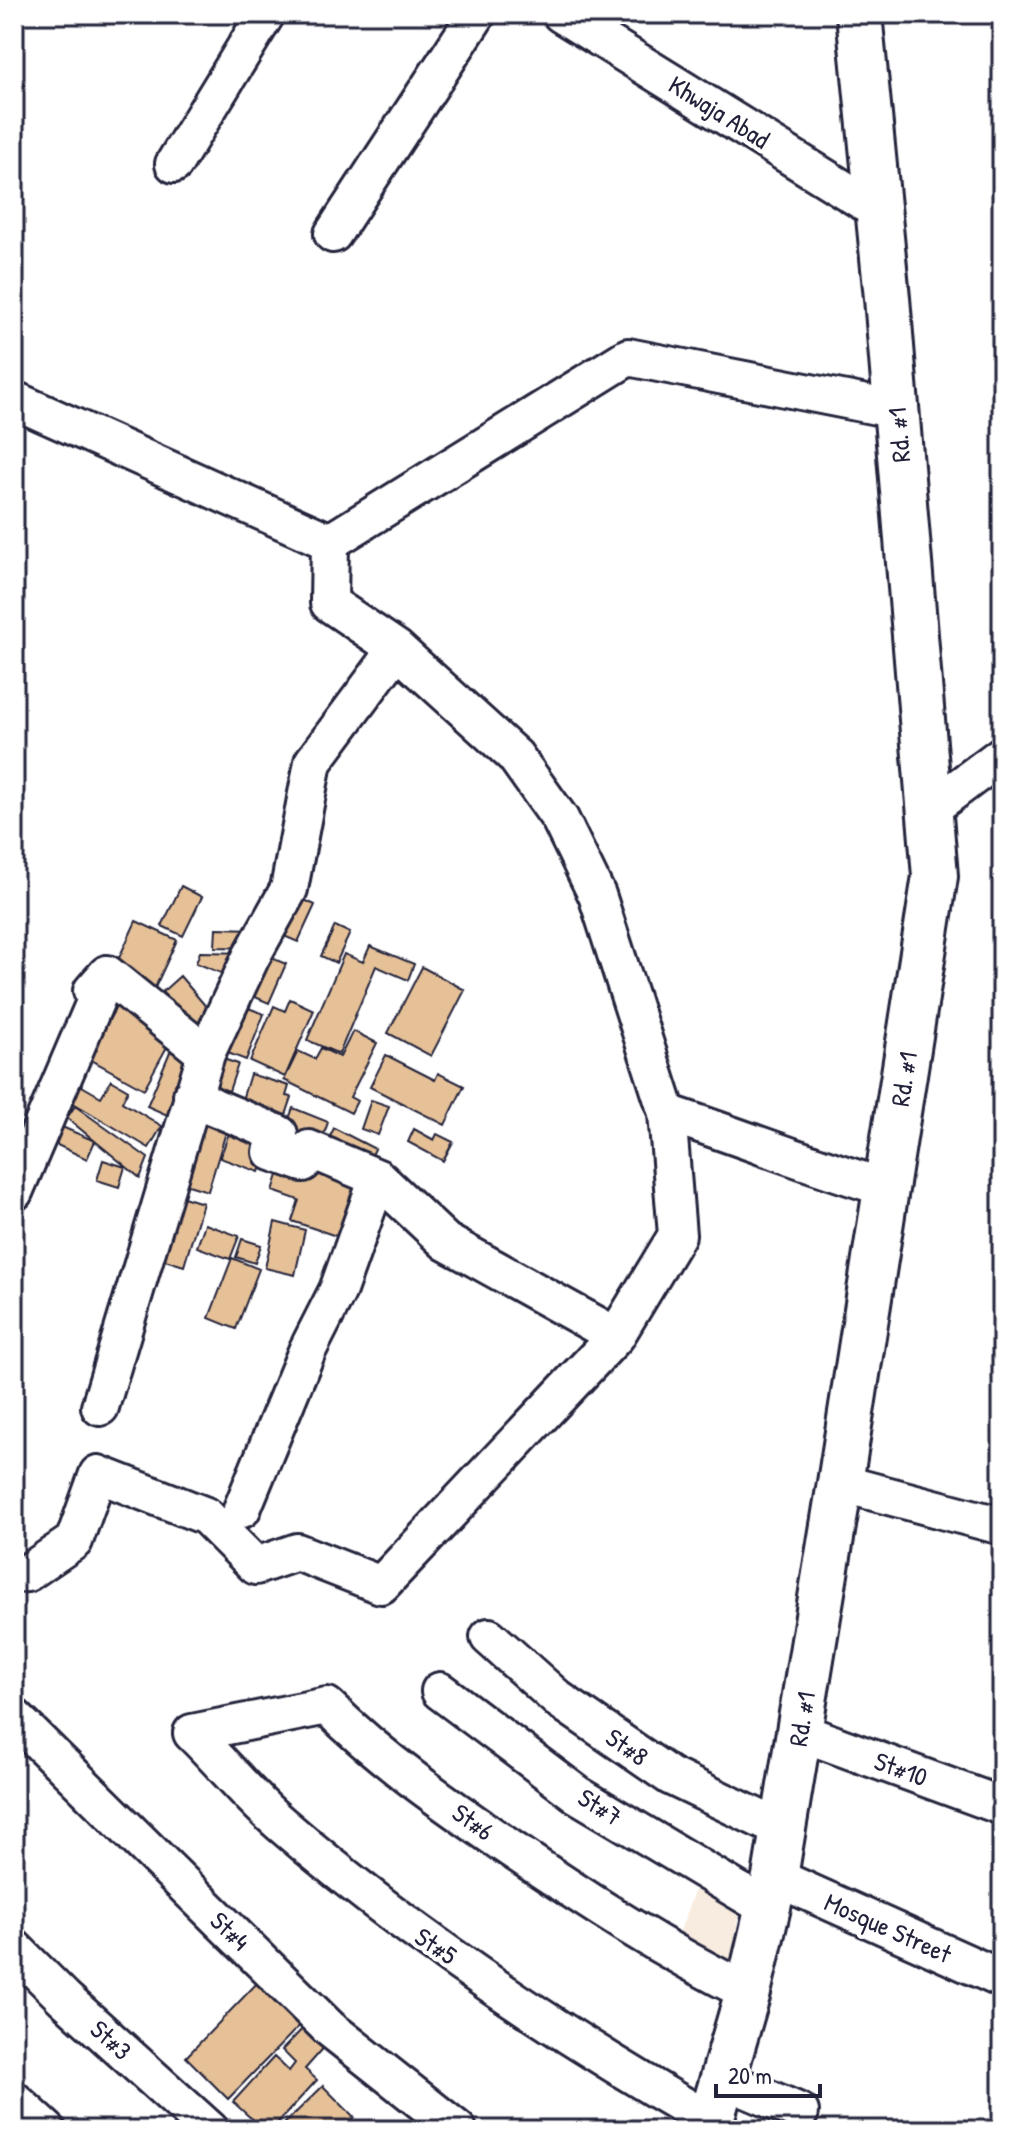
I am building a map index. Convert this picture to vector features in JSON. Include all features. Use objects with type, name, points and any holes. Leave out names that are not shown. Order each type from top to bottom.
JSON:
[{"type":"main road","name":"Rd. #1","points":[[709,2125],[748,1992],[772,1893],[935,876],[897,410],[859,14]]},
{"type":"street","points":[[174,164],[266,14]]},
{"type":"street","points":[[333,234],[477,14]]},
{"type":"street","name":"Khwaja Abad","points":[[561,14],[877,210]]},
{"type":"street","points":[[330,542],[628,357],[897,410]]},
{"type":"street","points":[[14,400],[330,542]]},
{"type":"street","points":[[14,1574],[27,1573],[74,1541],[98,1474],[206,1516],[256,1566],[297,1552],[381,1585],[616,1336],[677,1235],[667,1113],[597,895],[560,819],[515,756],[397,649],[329,603],[330,542]]},
{"type":"street","points":[[100,1407],[206,1054],[251,957],[289,889],[313,762],[397,649]]},
{"type":"street","points":[[930,809],[1002,755]]},
{"type":"street","points":[[107,974],[206,1054]]},
{"type":"street","points":[[81,1003],[107,974]]},
{"type":"street","points":[[14,1192],[107,974]]},
{"type":"street","points":[[192,1095],[279,1134],[272,1152],[303,1163],[309,1149],[378,1178],[446,1242],[616,1336]]},
{"type":"street","points":[[667,1113],[754,1142],[812,1166],[887,1188]]},
{"type":"street","points":[[242,1509],[307,1351],[338,1290],[378,1178]]},
{"type":"street","points":[[840,1483],[1002,1526]]},
{"type":"street","name":"St#8","points":[[489,1637],[558,1699],[670,1776],[783,1830]]},
{"type":"street","name":"St#7","points":[[440,1691],[578,1795],[772,1893]]},
{"type":"street","name":"St#6","points":[[192,1733],[327,1706],[363,1742],[444,1802],[593,1904],[686,1961],[748,1992]]},
{"type":"street","name":"St#4","points":[[14,1717],[329,2028],[458,2130]]},
{"type":"street","name":"St#10","points":[[800,1732],[1002,1806]]},
{"type":"street","name":"St#5","points":[[192,1733],[278,1822],[419,1936],[709,2125]]},
{"type":"street","name":"Mosque Street","points":[[772,1893],[1002,1979]]},
{"type":"street","name":"St#3","points":[[14,1948],[64,1998],[210,2130]]},
{"type":"street","points":[[722,2079],[800,2112]]},
{"type":"street","points":[[14,2100],[47,2130]]},
{"type":"shaded area","points":[[698,1880],[741,1899],[729,1977],[675,1945]]},
{"type":"building","points":[[181,886],[202,897],[183,936],[162,926]]},
{"type":"building","points":[[294,895],[315,905],[298,942],[277,933]]},
{"type":"building","points":[[136,921],[177,940],[153,992],[112,973]]},
{"type":"building","points":[[335,926],[350,933],[336,963],[321,956]]},
{"type":"building","points":[[216,928],[254,929],[254,948],[215,947]]},
{"type":"building","points":[[370,946],[414,964],[408,980],[376,966],[339,1054],[307,1040],[344,954],[363,962]]},
{"type":"building","points":[[255,951],[286,964],[269,1003],[239,990]]},
{"type":"building","points":[[200,952],[249,953],[238,980],[196,963]]},
{"type":"building","points":[[422,967],[465,990],[431,1056],[388,1033]]},
{"type":"building","points":[[180,976],[219,1022],[201,1037],[162,992]]},
{"type":"building","points":[[121,998],[164,1022],[155,1038],[168,1045],[144,1089],[88,1058]]},
{"type":"building","points":[[290,999],[314,1010],[285,1077],[250,1061],[274,1006],[285,1011]]},
{"type":"building","points":[[230,1001],[264,1014],[246,1060],[212,1047]]},
{"type":"building","points":[[353,1031],[377,1043],[350,1097],[357,1101],[351,1113],[284,1080],[298,1051],[315,1059],[321,1048],[340,1057]]},
{"type":"building","points":[[175,1040],[202,1052],[174,1118],[147,1106]]},
{"type":"building","points":[[211,1055],[238,1064],[229,1091],[201,1082]]},
{"type":"building","points":[[386,1055],[435,1080],[438,1073],[464,1086],[445,1125],[370,1087]]},
{"type":"building","points":[[250,1074],[289,1086],[286,1096],[292,1097],[282,1127],[238,1113]]},
{"type":"building","points":[[111,1080],[128,1090],[122,1102],[162,1126],[149,1148],[70,1101],[80,1085],[101,1097]]},
{"type":"building","points":[[371,1100],[389,1106],[378,1135],[361,1129]]},
{"type":"building","points":[[75,1106],[148,1158],[140,1178],[67,1118]]},
{"type":"building","points":[[195,1108],[230,1119],[208,1191],[172,1180]]},
{"type":"building","points":[[293,1108],[328,1122],[320,1146],[277,1151]]},
{"type":"building","points":[[232,1125],[271,1139],[259,1172],[220,1158]]},
{"type":"building","points":[[62,1127],[95,1141],[87,1159],[55,1144]]},
{"type":"building","points":[[334,1128],[375,1149],[365,1169],[324,1149]]},
{"type":"building","points":[[414,1129],[434,1140],[437,1134],[453,1142],[443,1161],[408,1142]]},
{"type":"building","points":[[283,1159],[343,1167],[362,1189],[345,1239],[292,1221],[299,1200],[273,1191]]},
{"type":"building","points":[[103,1160],[125,1167],[119,1187],[97,1180]]},
{"type":"building","points":[[167,1192],[203,1203],[184,1266],[152,1256]]},
{"type":"building","points":[[275,1222],[305,1230],[295,1275],[265,1268]]},
{"type":"building","points":[[205,1224],[239,1236],[230,1259],[197,1247]]},
{"type":"building","points":[[242,1239],[261,1245],[255,1263],[236,1257]]},
{"type":"building","points":[[232,1258],[259,1269],[236,1329],[209,1318]]},
{"type":"building","points":[[261,1979],[304,2021],[228,2099],[186,2057]]},
{"type":"building","points":[[307,2024],[328,2043],[305,2069],[317,2080],[271,2130],[264,2130],[233,2102],[274,2057],[289,2071],[295,2063],[282,2050]]},
{"type":"building","points":[[323,2086],[354,2117],[341,2130],[278,2130]]}]
